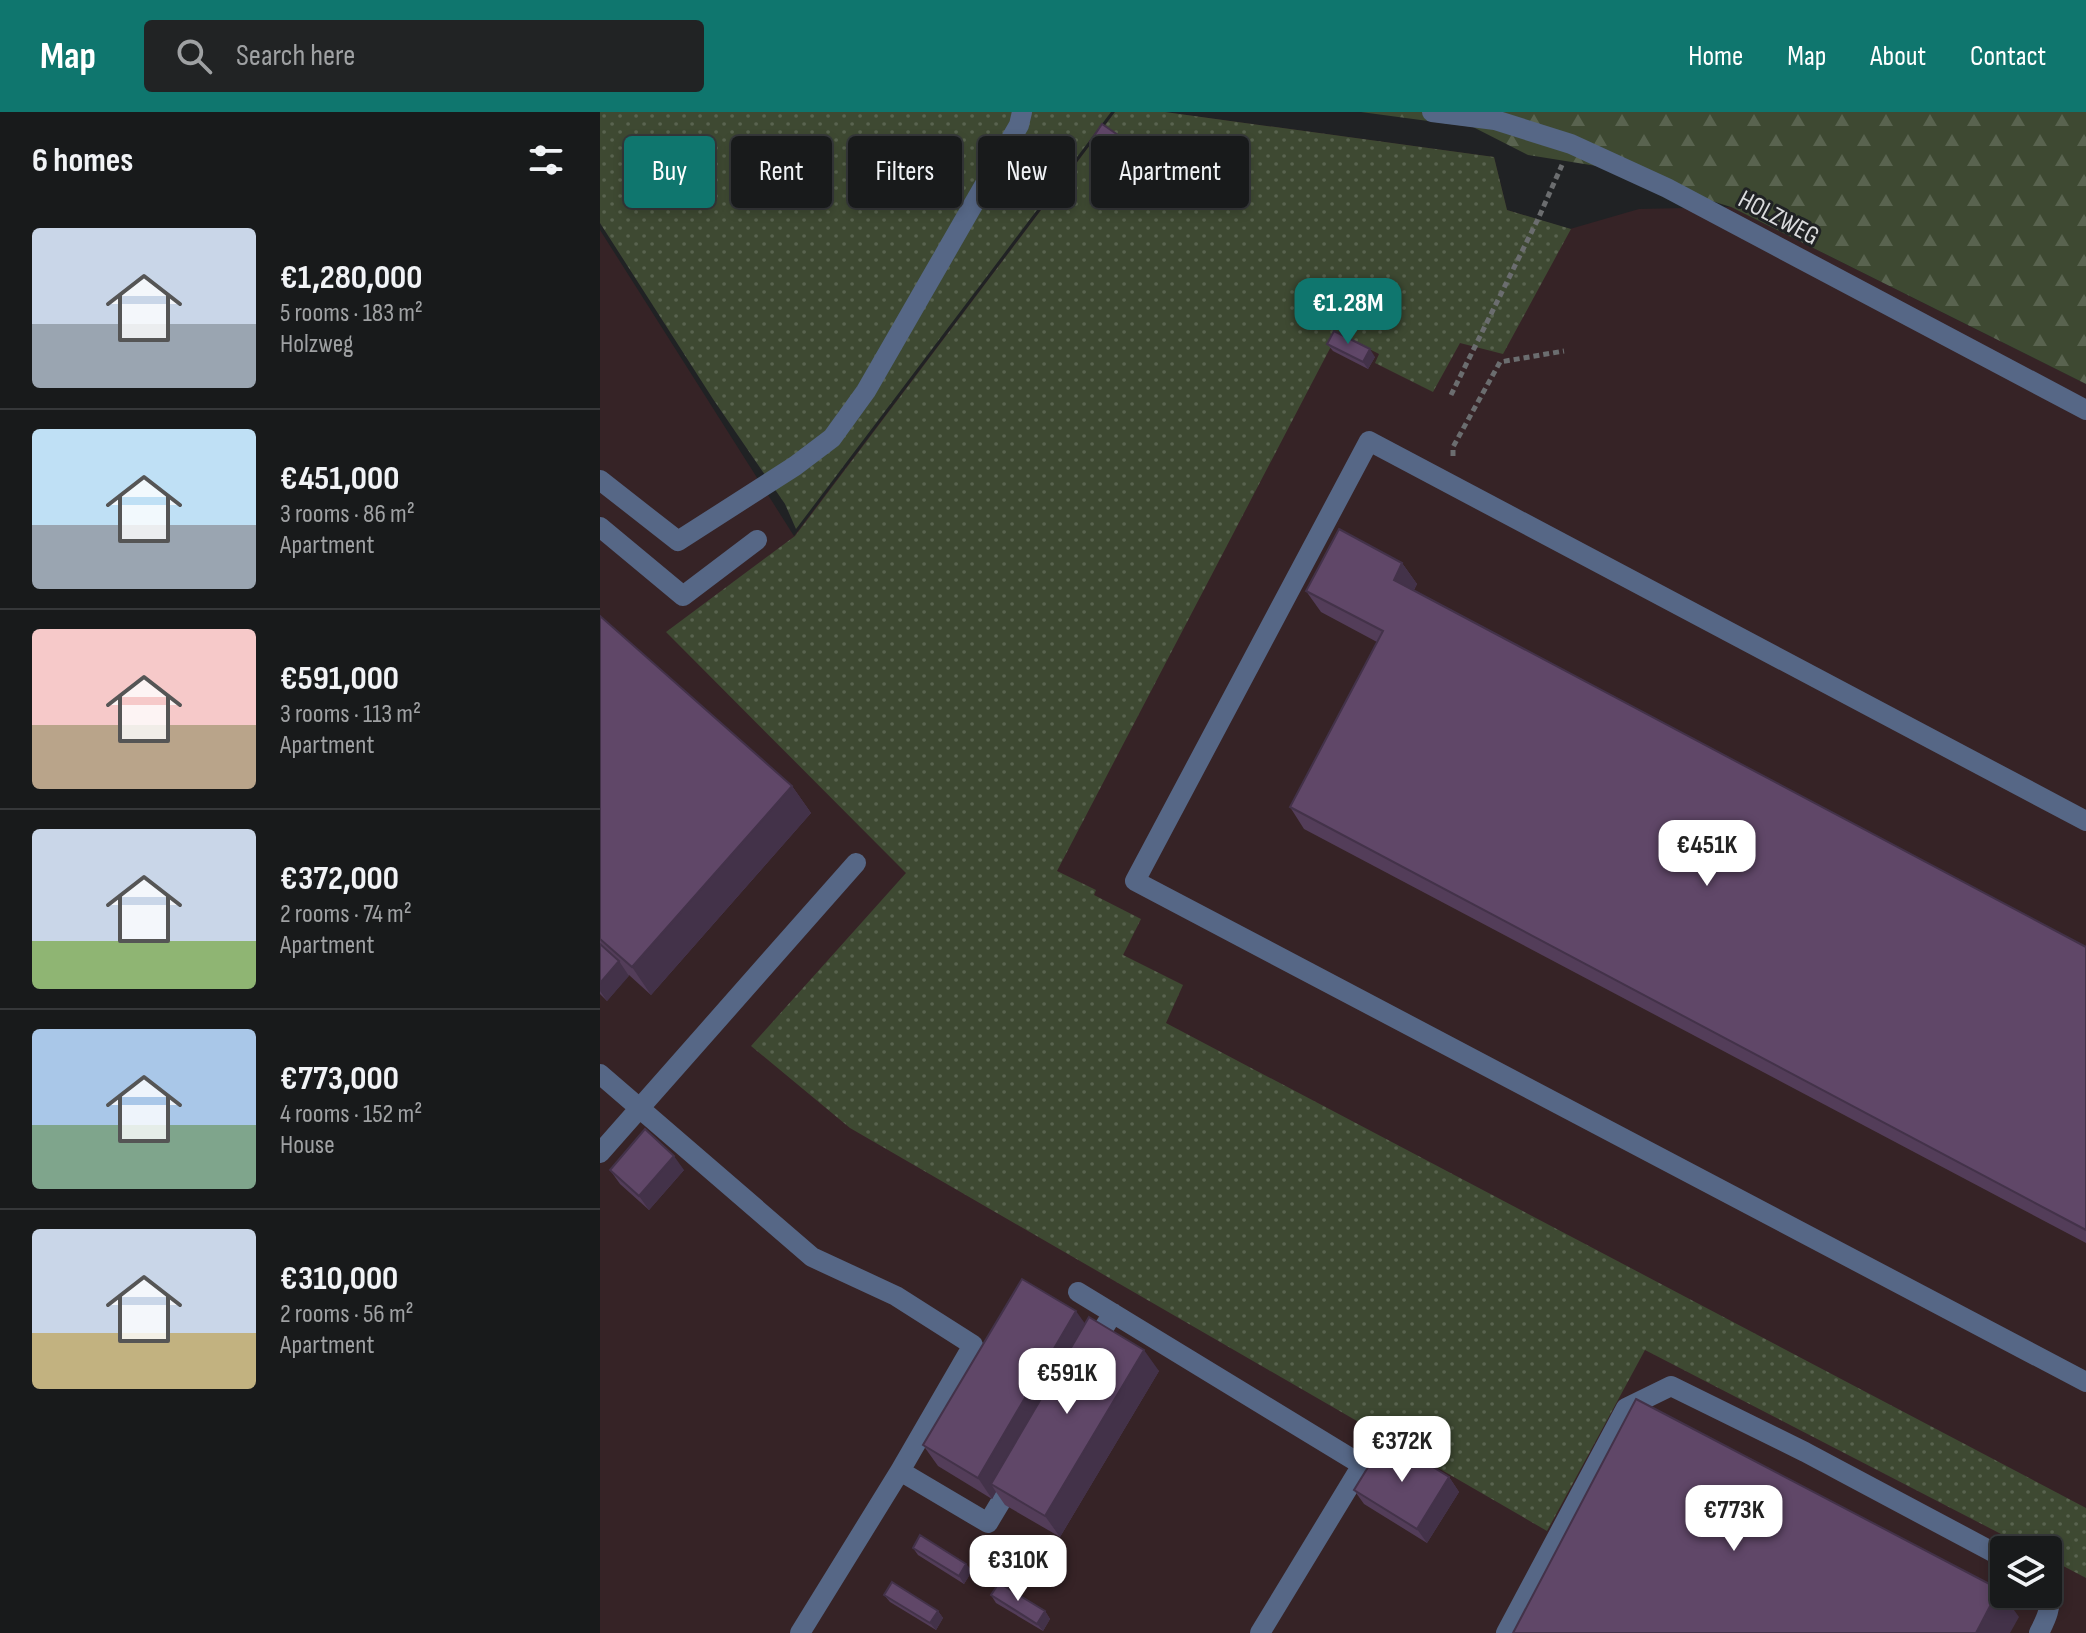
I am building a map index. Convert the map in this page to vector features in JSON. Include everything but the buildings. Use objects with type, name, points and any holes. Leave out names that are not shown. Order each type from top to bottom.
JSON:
[{"type":"street","points":[[600,480],[678,541],[785,473],[832,438],[866,391],[1019,125],[1022,112]]},
{"type":"street","name":"HOLZWEG","points":[[1432,112],[1495,120],[1571,144],[1667,188],[2086,410]]},
{"type":"street","points":[[2086,821],[1369,441],[1135,881],[2086,1382]]},
{"type":"street","points":[[600,527],[683,596],[757,540]]},
{"type":"street","points":[[600,1153],[856,863]]},
{"type":"street","points":[[600,1074],[812,1257],[896,1296],[973,1345],[800,1633]]},
{"type":"street","points":[[1078,1292],[1362,1465],[1260,1633]]},
{"type":"street","points":[[1081,1365],[1113,1313]]},
{"type":"street","points":[[1506,1633],[1626,1408],[1671,1386],[1805,1452],[1990,1551]]},
{"type":"street","points":[[900,1471],[988,1523],[1027,1457]]},
{"type":"street","points":[[2039,1633],[2048,1608]]},
{"type":"path","points":[[1451,395],[1538,219],[1571,144]]},
{"type":"path","points":[[1456,487],[1453,447],[1500,362],[1564,351]]},
{"type":"shaded area","points":[[1115,112],[1165,112],[1494,157],[1507,210],[1570,229],[1639,209],[1731,207],[2086,384],[2086,1633],[600,1633],[600,230],[794,536],[1042,208],[1075,208],[1075,165],[1091,144],[1091,208],[1249,208],[1249,136],[1097,136]]},
{"type":"green space","points":[[600,112],[1111,112],[1075,160],[1075,136],[978,136],[978,208],[1038,208],[796,529],[785,504],[600,223]]},
{"type":"green space","points":[[1115,112],[1165,112],[1494,157],[1507,210],[1571,229],[1503,354],[1460,343],[1433,392],[1375,363],[1379,354],[1338,333],[1057,871],[1096,890],[1094,895],[1141,919],[1123,955],[1183,985],[1166,1023],[2086,1508],[2086,1578],[2062,1565],[2062,1536],[2005,1536],[1645,1350],[1547,1531],[850,1128],[751,1046],[906,873],[666,632],[795,536],[1043,208],[1075,208],[1075,165],[1091,144],[1091,208],[1249,208],[1249,136],[1097,136]]},
{"type":"green space","points":[[1361,112],[2086,112],[2086,384],[1731,207],[1603,167],[1528,155],[1473,127]]}]
